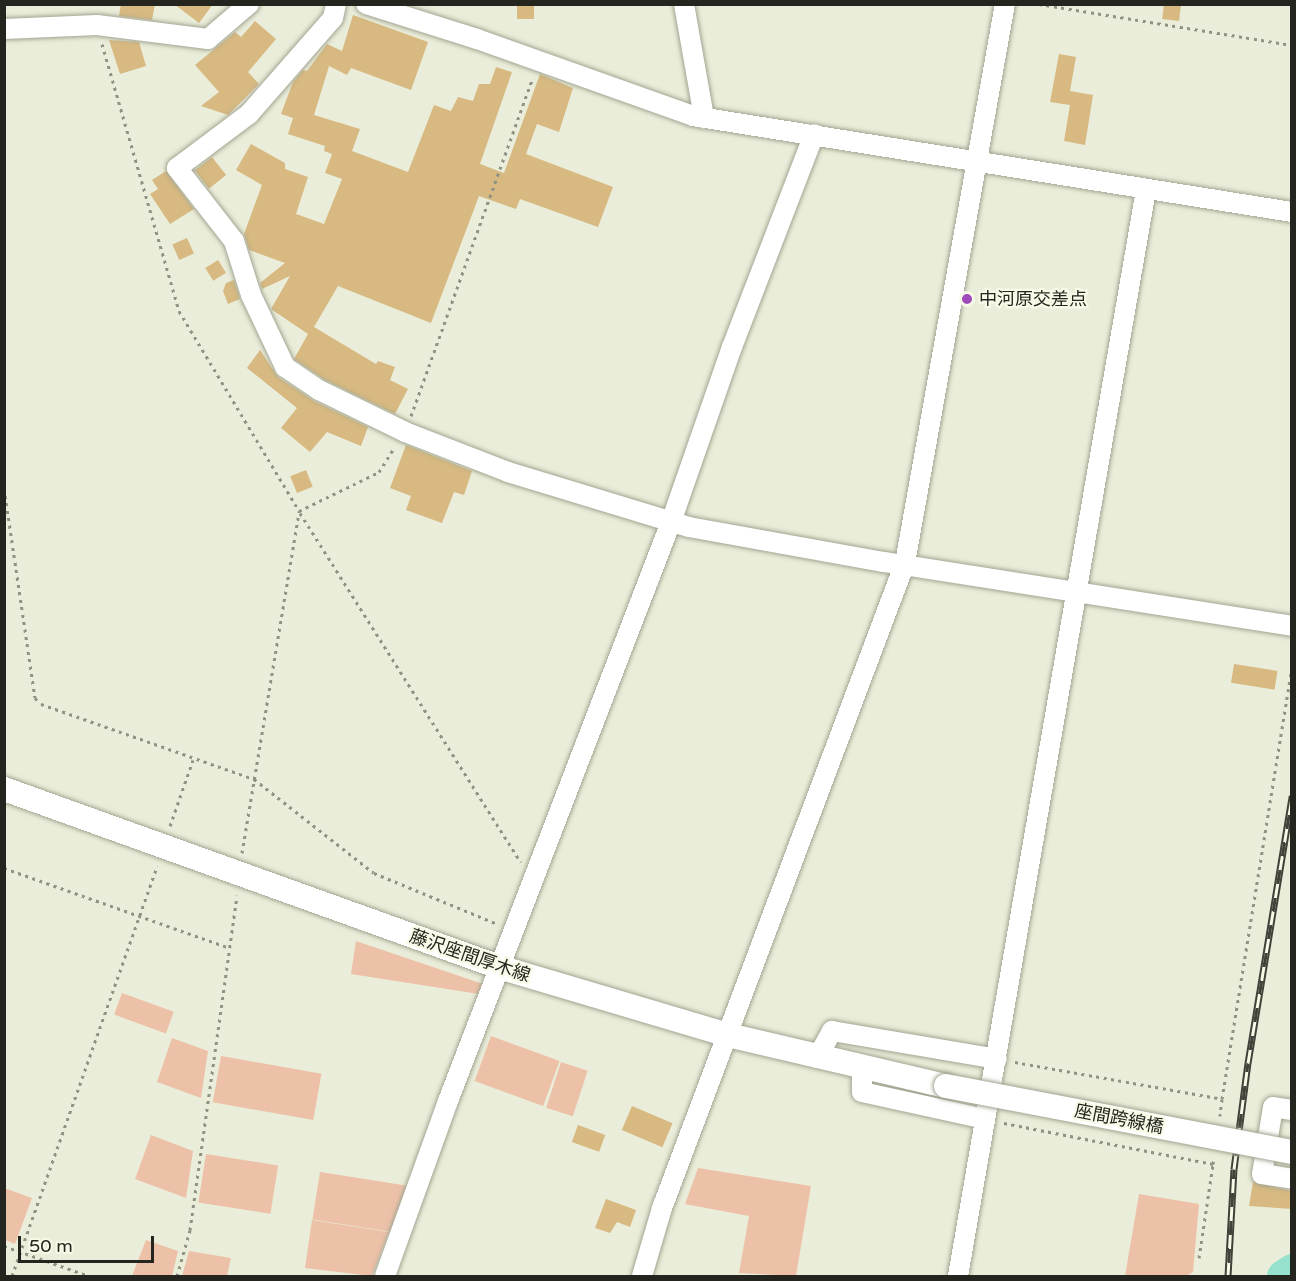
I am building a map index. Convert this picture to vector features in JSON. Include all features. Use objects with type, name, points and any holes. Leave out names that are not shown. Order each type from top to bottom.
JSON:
[{"type":"main road","name":"藤沢座間厚木線","points":[[4,789],[502,968],[728,1035],[817,1058],[946,1086]]},
{"type":"main road","name":"座間跨線橋","points":[[946,1086],[1292,1152]]},
{"type":"street","points":[[4,29],[97,26],[208,39],[249,4]]},
{"type":"street","points":[[336,4],[333,18],[249,114],[177,168],[234,241],[276,350],[285,367],[319,390],[405,432],[508,472],[671,522],[1292,626]]},
{"type":"street","points":[[366,4],[704,118],[1292,212]]},
{"type":"street","points":[[684,4],[704,118]]},
{"type":"street","points":[[642,1276],[662,1208],[905,563],[1005,4]]},
{"type":"street","points":[[386,1276],[448,1101],[502,968],[671,522],[732,347],[814,134]]},
{"type":"street","points":[[958,1276],[997,1059],[1074,590],[1146,190]]},
{"type":"street","points":[[817,1058],[832,1031],[997,1059]]},
{"type":"street","points":[[862,1068],[862,1092],[985,1119]]},
{"type":"street","points":[[1292,1110],[1273,1107],[1262,1174],[1292,1179]]},
{"type":"path","points":[[1039,4],[1292,45]]},
{"type":"path","points":[[97,26],[179,311],[299,511],[534,882]]},
{"type":"path","points":[[299,511],[379,472],[405,432],[539,61]]},
{"type":"path","points":[[4,488],[35,698],[41,704],[193,760],[254,779],[374,873],[516,931]]},
{"type":"path","points":[[177,1276],[190,1230],[230,948],[238,875],[299,511]]},
{"type":"path","points":[[1222,1099],[1292,666]]},
{"type":"path","points":[[12,1276],[141,916],[193,760]]},
{"type":"path","points":[[4,868],[230,948]]},
{"type":"path","points":[[1199,1258],[1213,1164]]},
{"type":"path","points":[[4,1246],[89,1276]]},
{"type":"shaded area","points":[[356,941],[483,984],[479,994],[351,974]]},
{"type":"shaded area","points":[[122,993],[174,1012],[166,1033],[114,1015]]},
{"type":"shaded area","points":[[491,1036],[560,1061],[543,1106],[475,1081]]},
{"type":"shaded area","points":[[172,1038],[208,1051],[201,1098],[157,1082]]},
{"type":"shaded area","points":[[221,1056],[321,1074],[313,1120],[213,1102]]},
{"type":"shaded area","points":[[561,1062],[588,1071],[573,1116],[546,1108]]},
{"type":"shaded area","points":[[151,1135],[193,1151],[186,1198],[135,1179]]},
{"type":"shaded area","points":[[206,1154],[278,1165],[270,1214],[198,1202]]},
{"type":"shaded area","points":[[698,1168],[811,1186],[796,1276],[739,1273],[749,1216],[685,1204]]},
{"type":"shaded area","points":[[320,1172],[406,1186],[398,1233],[312,1219]]},
{"type":"shaded area","points":[[4,1188],[32,1198],[15,1244],[5,1240]]},
{"type":"shaded area","points":[[1139,1194],[1199,1204],[1193,1272],[1186,1276],[1125,1276]]},
{"type":"shaded area","points":[[312,1220],[389,1232],[372,1276],[305,1268]]},
{"type":"shaded area","points":[[146,1240],[178,1251],[172,1276],[132,1276]]},
{"type":"shaded area","points":[[189,1251],[231,1258],[227,1276],[182,1276]]},
{"type":"building","points":[[121,4],[155,4],[152,20],[119,16]]},
{"type":"building","points":[[174,4],[213,4],[199,23]]},
{"type":"building","points":[[517,4],[534,4],[534,19],[517,19]]},
{"type":"building","points":[[1164,4],[1181,6],[1179,21],[1162,19]]},
{"type":"building","points":[[353,15],[428,42],[411,90],[351,68],[347,75],[329,66],[314,115],[360,129],[352,151],[408,172],[434,105],[451,111],[458,97],[473,101],[479,84],[490,84],[496,67],[512,72],[480,164],[504,173],[540,74],[573,88],[559,132],[537,124],[526,154],[613,187],[598,227],[520,199],[516,209],[479,196],[431,323],[338,286],[314,327],[376,364],[378,361],[395,367],[390,380],[408,389],[395,414],[325,380],[294,359],[308,334],[271,309],[290,276],[262,289],[260,283],[285,263],[249,250],[244,234],[262,185],[236,170],[251,144],[285,163],[285,169],[308,177],[296,214],[324,224],[342,179],[325,173],[332,154],[324,151],[325,146],[288,134],[293,118],[281,114],[293,82],[303,70],[307,71],[327,44],[342,51]]},
{"type":"building","points":[[255,21],[276,39],[248,72],[259,84],[228,115],[201,106],[219,92],[195,65],[235,32],[241,37]]},
{"type":"building","points":[[109,40],[139,42],[146,66],[120,74]]},
{"type":"building","points":[[1059,54],[1076,57],[1070,91],[1093,95],[1085,145],[1064,141],[1070,105],[1050,102]]},
{"type":"building","points":[[212,157],[226,175],[209,189],[195,171]]},
{"type":"building","points":[[166,171],[194,209],[170,224],[150,194],[158,189],[152,180]]},
{"type":"building","points":[[187,238],[194,254],[179,260],[172,245]]},
{"type":"building","points":[[218,260],[226,273],[213,281],[205,268]]},
{"type":"building","points":[[234,280],[240,299],[228,304],[223,291],[226,283]]},
{"type":"building","points":[[260,350],[278,377],[314,401],[368,427],[361,446],[327,432],[310,452],[281,428],[297,408],[247,368]]},
{"type":"building","points":[[406,445],[472,471],[464,495],[454,492],[442,523],[406,510],[411,496],[390,488]]},
{"type":"building","points":[[306,470],[313,487],[297,493],[290,476]]},
{"type":"building","points":[[1234,664],[1277,671],[1274,690],[1231,683]]},
{"type":"building","points":[[632,1106],[673,1123],[662,1147],[622,1130]]},
{"type":"building","points":[[578,1125],[605,1135],[599,1152],[572,1142]]},
{"type":"building","points":[[1253,1182],[1292,1191],[1292,1209],[1249,1206]]},
{"type":"building","points":[[606,1199],[636,1210],[630,1227],[617,1222],[610,1233],[595,1228]]},
{"type":"waterway","points":[[1283,1276],[1292,1270]]},
{"type":"railway","points":[[1228,1276],[1234,1169],[1248,1063],[1292,796]]},
{"type":"place","name":"中河原交差点","points":[[967,299]]}]
